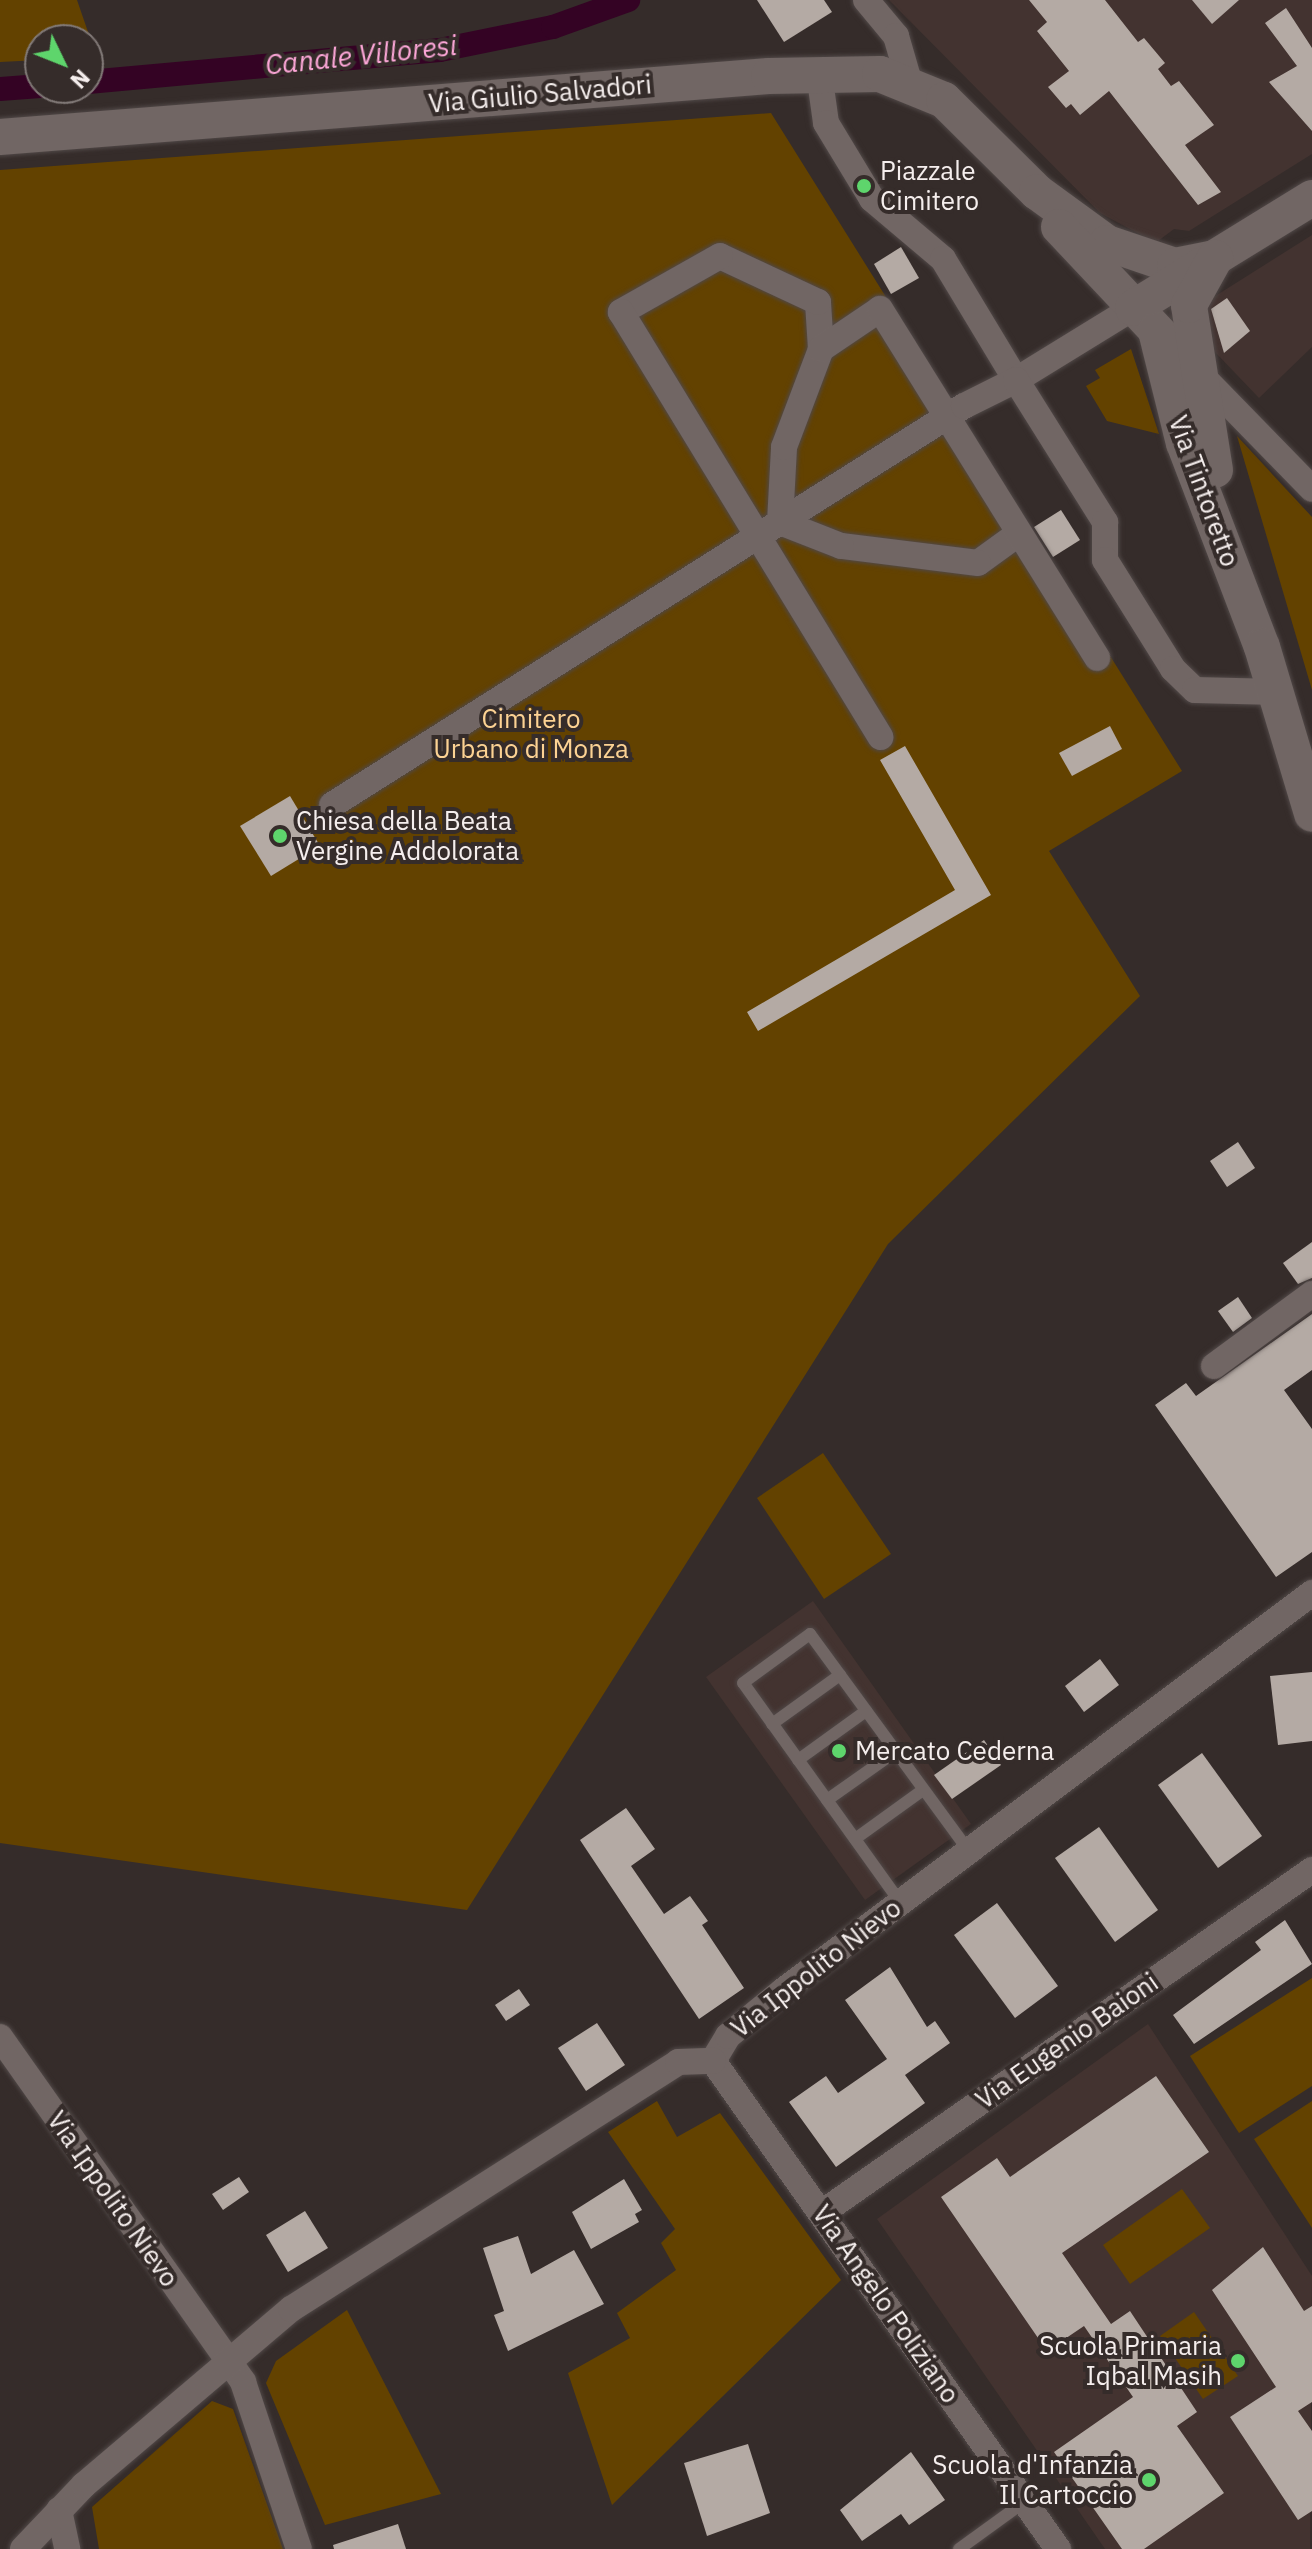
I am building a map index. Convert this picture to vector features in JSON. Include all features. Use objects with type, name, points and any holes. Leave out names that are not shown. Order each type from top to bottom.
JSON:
[{"type":"street","points":[[866,0],[896,36],[909,81]]},
{"type":"street","points":[[819,73],[826,123],[872,199],[943,259],[1105,522],[1105,560],[1173,669],[1195,690],[1278,692]]},
{"type":"street","name":"Via Giulio Salvadori","points":[[0,137],[819,73],[909,81],[944,100],[1037,192],[1107,243],[1140,257],[1175,266],[1215,258]]},
{"type":"street","name":"Via Giulio Salvadori","points":[[1037,192],[1049,216],[1145,320]]},
{"type":"street","points":[[332,805],[946,418],[1016,380],[1145,320],[1215,258],[1312,198]]},
{"type":"street","points":[[771,528],[784,447],[821,349],[818,302],[720,256],[621,312],[771,528],[880,737]]},
{"type":"street","name":"Via Tintoretto","points":[[1215,258],[1189,305],[1206,438],[1262,647]]},
{"type":"street","points":[[821,349],[880,309],[1097,658]]},
{"type":"street","points":[[1145,320],[1312,489]]},
{"type":"street","name":"Via Tintoretto","points":[[1145,320],[1184,443],[1278,692],[1312,814]]},
{"type":"street","points":[[771,528],[841,546],[978,563],[1018,534]]},
{"type":"street","points":[[1214,1366],[1312,1294]]},
{"type":"street","name":"Via Ippolito Nievo","points":[[23,2549],[59,2510],[226,2361],[291,2309],[678,2062],[713,2061],[728,2036],[968,1850],[1312,1593]]},
{"type":"street","name":"Via Eugenio Baioni","points":[[823,2212],[1312,1870]]},
{"type":"street","name":"Via Ippolito Nievo","points":[[0,2037],[226,2361]]},
{"type":"street","name":"Via Angelo Poliziano","points":[[713,2061],[823,2212],[1058,2549]]},
{"type":"street","points":[[226,2361],[254,2402],[299,2549]]},
{"type":"street","points":[[59,2510],[67,2549]]},
{"type":"lane","points":[[900,1902],[743,1683],[810,1634],[968,1850]]},
{"type":"lane","points":[[772,1724],[840,1675]]},
{"type":"lane","points":[[798,1760],[866,1711]]},
{"type":"lane","points":[[827,1800],[895,1752]]},
{"type":"lane","points":[[855,1839],[923,1790]]},
{"type":"lane","points":[[959,2549],[1024,2502]]},
{"type":"shaded area","points":[[889,0],[1312,0],[1312,154],[1189,231],[1174,229],[1158,241],[1145,237],[1100,213]]},
{"type":"shaded area","points":[[1312,235],[1312,347],[1259,398],[1215,352],[1205,313],[1209,300]]},
{"type":"shaded area","name":"Mercato Cederna","points":[[813,1601],[971,1824],[865,1900],[706,1677]]},
{"type":"shaded area","points":[[1148,2024],[1312,2276],[1310,2549],[1105,2549],[877,2219]]},
{"type":"green space","points":[[0,0],[77,0],[85,24],[24,24],[24,61],[0,62]]},
{"type":"green space","name":"Cimitero Urbano di Monza","points":[[771,113],[1182,771],[1049,851],[1140,996],[888,1244],[467,1910],[0,1843],[0,170]]},
{"type":"green space","points":[[1131,349],[1159,434],[1107,421],[1086,386],[1100,378],[1095,370]]},
{"type":"green space","points":[[1237,436],[1312,517],[1312,690]]},
{"type":"green space","points":[[823,1453],[891,1554],[824,1599],[757,1498]]},
{"type":"green space","points":[[1312,1978],[1312,2086],[1239,2133],[1190,2056]]},
{"type":"green space","points":[[657,2101],[677,2137],[720,2113],[841,2280],[612,2505],[568,2373],[630,2338],[617,2313],[676,2270],[661,2243],[675,2229],[608,2132]]},
{"type":"green space","points":[[1312,2101],[1312,2228],[1254,2139]]},
{"type":"green space","points":[[1182,2189],[1210,2228],[1130,2284],[1103,2245]]},
{"type":"green space","points":[[347,2310],[441,2494],[325,2525],[266,2383],[276,2361]]},
{"type":"green space","points":[[1194,2312],[1238,2376],[1203,2399],[1160,2336]]},
{"type":"green space","points":[[212,2401],[233,2409],[283,2549],[99,2549],[92,2507]]},
{"type":"building","points":[[757,0],[824,0],[832,12],[784,42]]},
{"type":"building","points":[[1029,0],[1105,0],[1138,42],[1144,38],[1165,63],[1158,69],[1171,86],[1179,81],[1214,125],[1185,145],[1221,192],[1198,205],[1109,91],[1080,115],[1071,104],[1066,108],[1048,87],[1069,71],[1037,31],[1047,22]]},
{"type":"building","points":[[1192,0],[1239,0],[1212,24]]},
{"type":"building","points":[[1286,8],[1312,48],[1312,131],[1269,82],[1297,66],[1265,23]]},
{"type":"building","points":[[901,247],[919,278],[891,294],[874,264]]},
{"type":"building","points":[[1227,298],[1250,331],[1224,353],[1211,309]]},
{"type":"building","points":[[1061,510],[1080,540],[1053,557],[1034,527]]},
{"type":"building","points":[[1110,726],[1122,749],[1072,776],[1059,753]]},
{"type":"building","points":[[905,746],[991,895],[758,1031],[747,1012],[955,890],[880,760]]},
{"type":"building","name":"Chiesa della Beata Vergine Addolorata","points":[[290,796],[320,846],[271,876],[240,826]]},
{"type":"building","points":[[1238,1142],[1255,1168],[1227,1187],[1210,1161]]},
{"type":"building","points":[[1312,1242],[1312,1278],[1298,1284],[1283,1263]]},
{"type":"building","points":[[1238,1297],[1252,1318],[1233,1332],[1218,1311]]},
{"type":"building","points":[[1312,1314],[1312,1370],[1284,1390],[1312,1429],[1312,1552],[1276,1577],[1155,1405],[1186,1383],[1196,1396]]},
{"type":"building","points":[[1100,1659],[1119,1685],[1084,1712],[1065,1686]]},
{"type":"building","points":[[1312,1672],[1312,1741],[1278,1745],[1270,1676]]},
{"type":"building","points":[[984,1740],[1001,1765],[952,1799],[934,1775]]},
{"type":"building","points":[[1202,1753],[1262,1836],[1218,1868],[1158,1785]]},
{"type":"building","points":[[626,1808],[655,1849],[631,1866],[664,1914],[690,1896],[708,1921],[702,1925],[744,1988],[699,2019],[580,1840]]},
{"type":"building","points":[[1099,1827],[1158,1910],[1115,1942],[1055,1858]]},
{"type":"building","points":[[997,1903],[1058,1986],[1015,2018],[954,1935]]},
{"type":"building","points":[[1285,1920],[1312,1964],[1194,2044],[1173,2015],[1261,1950],[1255,1942]]},
{"type":"building","points":[[890,1967],[927,2027],[935,2021],[950,2043],[905,2075],[925,2103],[836,2167],[789,2102],[826,2076],[838,2093],[887,2059],[845,2000]]},
{"type":"building","points":[[519,1989],[530,2005],[506,2021],[495,2005]]},
{"type":"building","points":[[597,2023],[625,2065],[586,2091],[558,2048]]},
{"type":"building","points":[[1156,2076],[1209,2152],[1062,2253],[1111,2324],[1130,2311],[1197,2412],[1177,2426],[1224,2493],[1144,2549],[1122,2549],[1054,2452],[1133,2397],[1084,2326],[1047,2351],[941,2197],[997,2158],[1010,2177]]},
{"type":"building","points":[[239,2177],[249,2192],[223,2210],[212,2194]]},
{"type":"building","points":[[624,2179],[642,2210],[635,2214],[639,2222],[591,2249],[572,2212]]},
{"type":"building","points":[[305,2211],[328,2248],[288,2272],[266,2235]]},
{"type":"building","points":[[518,2236],[531,2274],[574,2250],[604,2304],[508,2351],[494,2315],[504,2311],[483,2248]]},
{"type":"building","points":[[1263,2247],[1304,2311],[1312,2306],[1312,2402],[1298,2411],[1312,2431],[1312,2511],[1298,2520],[1230,2417],[1276,2387],[1212,2290]]},
{"type":"building","points":[[748,2444],[770,2513],[707,2536],[684,2463]]},
{"type":"building","points":[[911,2452],[945,2500],[909,2525],[901,2514],[862,2541],[840,2510]]},
{"type":"building","points":[[398,2524],[406,2549],[334,2549],[333,2545]]},
{"type":"waterway","name":"Canale Villoresi","points":[[104,81],[440,50],[553,27],[628,0]]},
{"type":"waterway","name":"Canale Villoresi","points":[[0,89],[24,87]]},
{"type":"place","name":"Piazzale Cimitero","points":[[864,186]]},
{"type":"place","name":"Chiesa della Beata Vergine Addolorata","points":[[280,836]]},
{"type":"place","name":"Mercato Cederna","points":[[839,1751]]},
{"type":"place","name":"Scuola Primaria Iqbal Masih","points":[[1238,2361]]},
{"type":"place","name":"Scuola d'Infanzia Il Cartoccio","points":[[1149,2480]]}]
